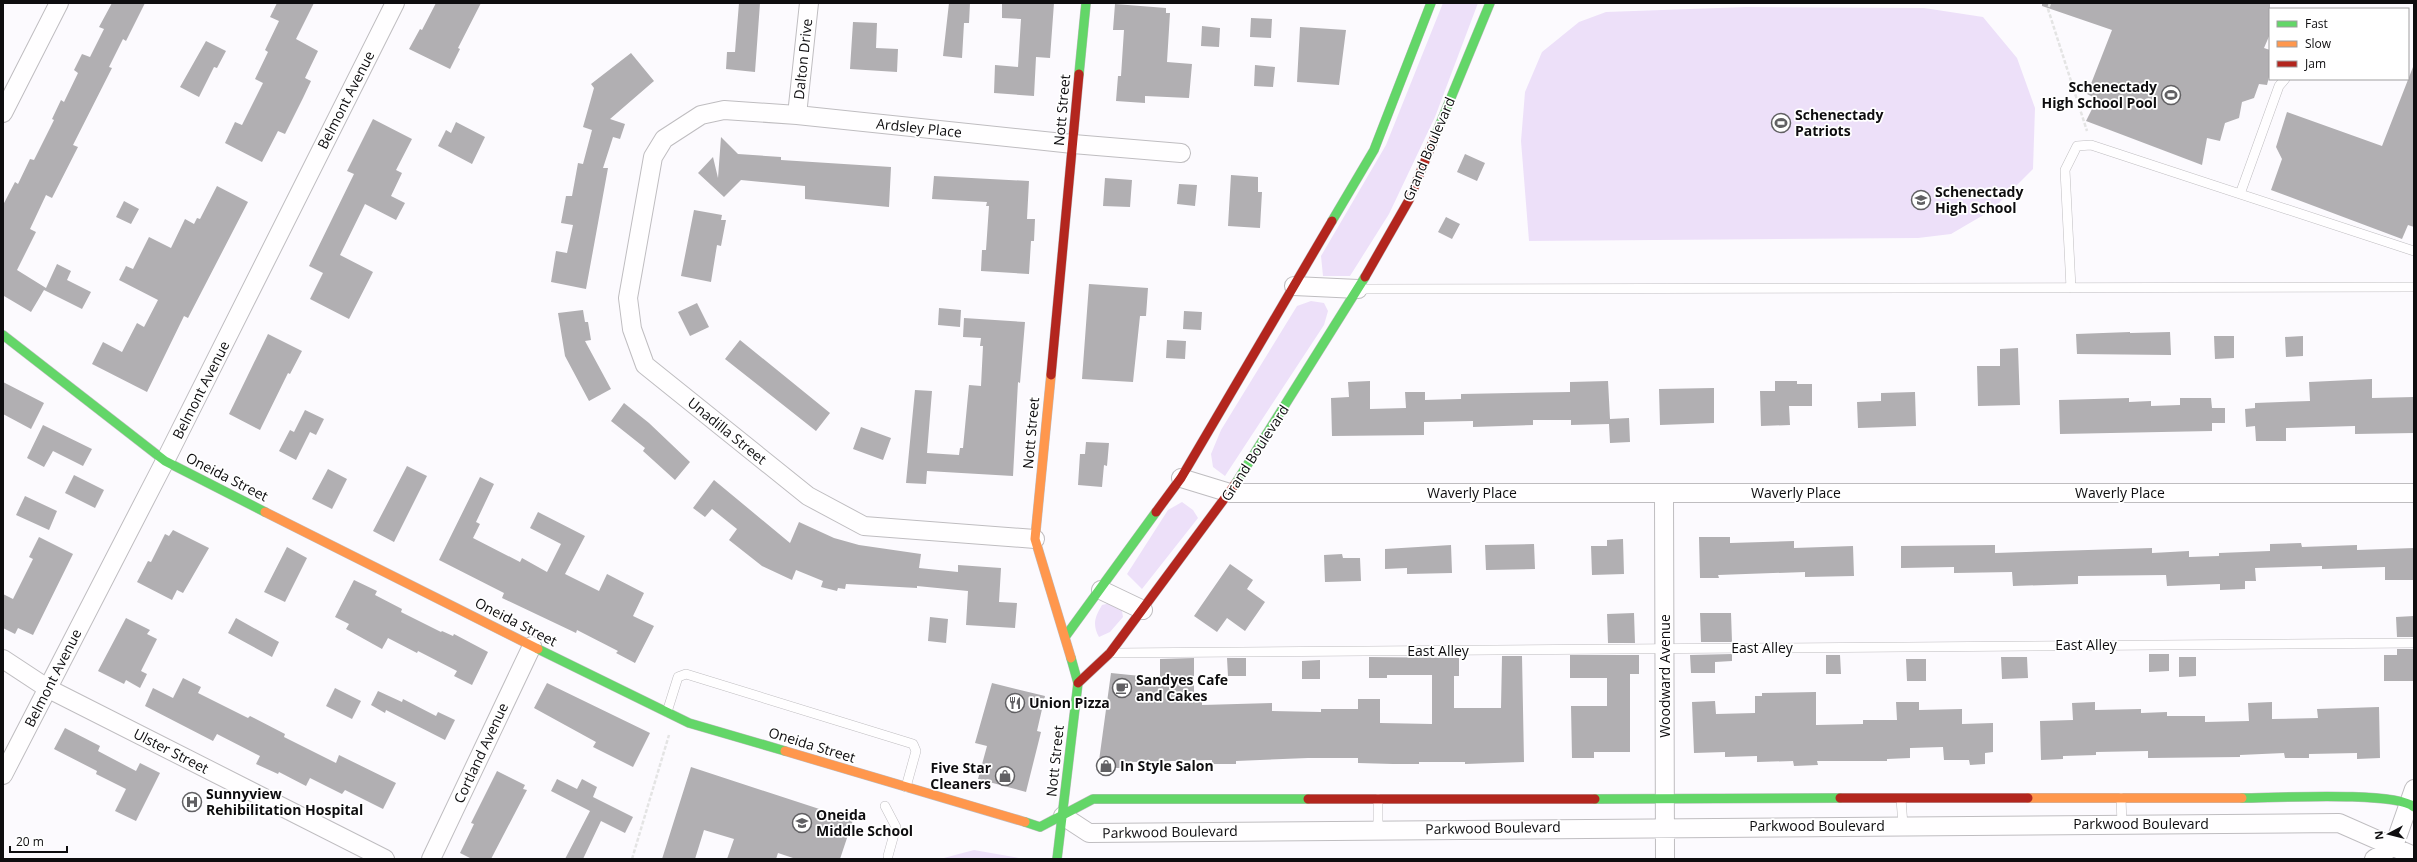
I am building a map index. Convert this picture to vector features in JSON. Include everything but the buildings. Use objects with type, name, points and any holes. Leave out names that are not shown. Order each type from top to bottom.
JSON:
[{"type":"street","points":[[3,113],[59,3]]},
{"type":"street","name":"Belmont Avenue","points":[[3,775],[166,462],[395,3]]},
{"type":"street","name":"Dalton Drive","points":[[797,115],[809,3]]},
{"type":"street","name":"Nott Street","points":[[1058,859],[1078,684],[1035,539],[1086,3]]},
{"type":"street","points":[[1065,637],[1101,590],[1181,478],[1374,150],[1431,3]]},
{"type":"street","name":"Grand Boulevard","points":[[1078,684],[1110,653],[1230,493],[1358,289],[1409,200],[1490,3]]},
{"type":"street","name":"Ardsley Place","points":[[664,139],[701,115],[724,110],[797,115],[1073,144],[1181,153]]},
{"type":"street","name":"Unadilla Street","points":[[664,139],[653,157],[628,298],[632,330],[645,365],[808,496],[864,526],[1035,539]]},
{"type":"street","points":[[1294,286],[1358,289]]},
{"type":"street","name":"Oneida Street","points":[[3,335],[166,462],[532,646],[671,714],[697,725],[1040,827],[1064,816]]},
{"type":"street","name":"Waverly Place","points":[[1181,478],[1230,493],[2414,493]]},
{"type":"street","name":"Woodward Avenue","points":[[1664,494],[1665,859]]},
{"type":"street","points":[[1101,590],[1143,610]]},
{"type":"street","name":"Cortland Avenue","points":[[431,859],[532,646]]},
{"type":"street","name":"Ulster Street","points":[[3,659],[47,688],[385,859]]},
{"type":"street","name":"Parkwood Boulevard","points":[[2412,800],[2378,798],[1093,799],[1064,816],[1089,833],[1665,826],[2339,823],[2397,852],[2414,856]]},
{"type":"street","points":[[2374,859],[2397,852],[2412,800]]},
{"type":"lane","points":[[2240,194],[2279,86],[2284,80]]},
{"type":"lane","points":[[2072,288],[2065,170],[2077,146],[2091,145],[2414,251]]},
{"type":"lane","points":[[1358,289],[2414,287]]},
{"type":"lane","name":"East Alley","points":[[1110,653],[2414,643]]},
{"type":"lane","points":[[671,714],[678,677],[686,674],[913,744],[916,751],[906,787]]},
{"type":"lane","points":[[2122,798],[2122,824]]},
{"type":"lane","points":[[1378,799],[1378,830]]},
{"type":"lane","points":[[1901,799],[1903,825]]},
{"type":"lane","points":[[885,806],[896,827],[888,856]]},
{"type":"path","points":[[2050,3],[2048,9],[2091,145]]},
{"type":"path","points":[[632,859],[671,714]]},
{"type":"shaded area","points":[[1443,3],[1478,3],[1435,117],[1389,214],[1350,276],[1323,276],[1321,256],[1386,145]]},
{"type":"shaded area","points":[[1746,7],[1924,8],[1983,17],[2017,58],[2035,108],[2033,169],[1992,210],[1951,234],[1918,238],[1529,241],[1521,141],[1525,92],[1542,52],[1579,22],[1606,12]]},
{"type":"shaded area","points":[[1311,301],[1324,303],[1328,311],[1324,325],[1225,476],[1213,467],[1211,454],[1221,430],[1297,306]]},
{"type":"shaded area","points":[[1182,502],[1193,510],[1198,518],[1142,589],[1127,574],[1168,510]]},
{"type":"shaded area","points":[[1110,603],[1122,611],[1123,617],[1110,632],[1099,637],[1095,624],[1096,617],[1102,605]]},
{"type":"shaded area","points":[[974,850],[1025,859],[940,859]]},
{"type":"traffic: fast","points":[[1079,74],[1086,3]]},
{"type":"traffic: fast","points":[[1332,221],[1374,150],[1431,3]]},
{"type":"traffic: fast","points":[[1436,134],[1490,3]]},
{"type":"traffic: fast","points":[[1236,483],[1365,277]]},
{"type":"traffic: fast","points":[[3,335],[165,461],[265,512]]},
{"type":"traffic: fast","points":[[1065,637],[1156,512]]},
{"type":"traffic: fast","points":[[538,649],[689,723],[785,751]]},
{"type":"traffic: fast","points":[[1057,859],[1078,683],[1071,658]]},
{"type":"traffic: fast","points":[[2242,798],[2332,796],[2359,797],[2402,802],[2414,807]]},
{"type":"traffic: fast","points":[[1595,799],[1840,798]]},
{"type":"traffic: fast","points":[[1025,822],[1040,827],[1093,799],[1308,799]]},
{"type":"traffic: slow","points":[[1051,375],[1035,539],[1071,658]]},
{"type":"traffic: slow","points":[[265,512],[538,649]]},
{"type":"traffic: slow","points":[[785,751],[1025,822]]},
{"type":"traffic: slow","points":[[2028,798],[2242,798]]},
{"type":"traffic: jam","points":[[1051,375],[1079,74]]},
{"type":"traffic: jam","points":[[1365,277],[1409,200],[1436,134]]},
{"type":"traffic: jam","points":[[1156,512],[1181,478],[1332,221]]},
{"type":"traffic: jam","points":[[1078,683],[1110,653],[1236,483]]},
{"type":"traffic: jam","points":[[1840,798],[2028,798]]},
{"type":"traffic: jam","points":[[1308,799],[1595,799]]},
{"type":"place","name":"Schenectady High School Pool","points":[[2171,95]]},
{"type":"place","name":"Schenectady Patriots","points":[[1781,123]]},
{"type":"place","name":"Schenectady High School","points":[[1921,200]]},
{"type":"place","name":"Sandyes Cafe and Cakes","points":[[1122,688]]},
{"type":"place","name":"Union Pizza","points":[[1015,703]]},
{"type":"place","name":"In Style Salon","points":[[1106,766]]},
{"type":"place","name":"Five Star Cleaners","points":[[1005,776]]},
{"type":"place","name":"Sunnyview Rehibilitation Hospital","points":[[192,802]]},
{"type":"place","name":"Oneida Middle School","points":[[802,823]]}]
